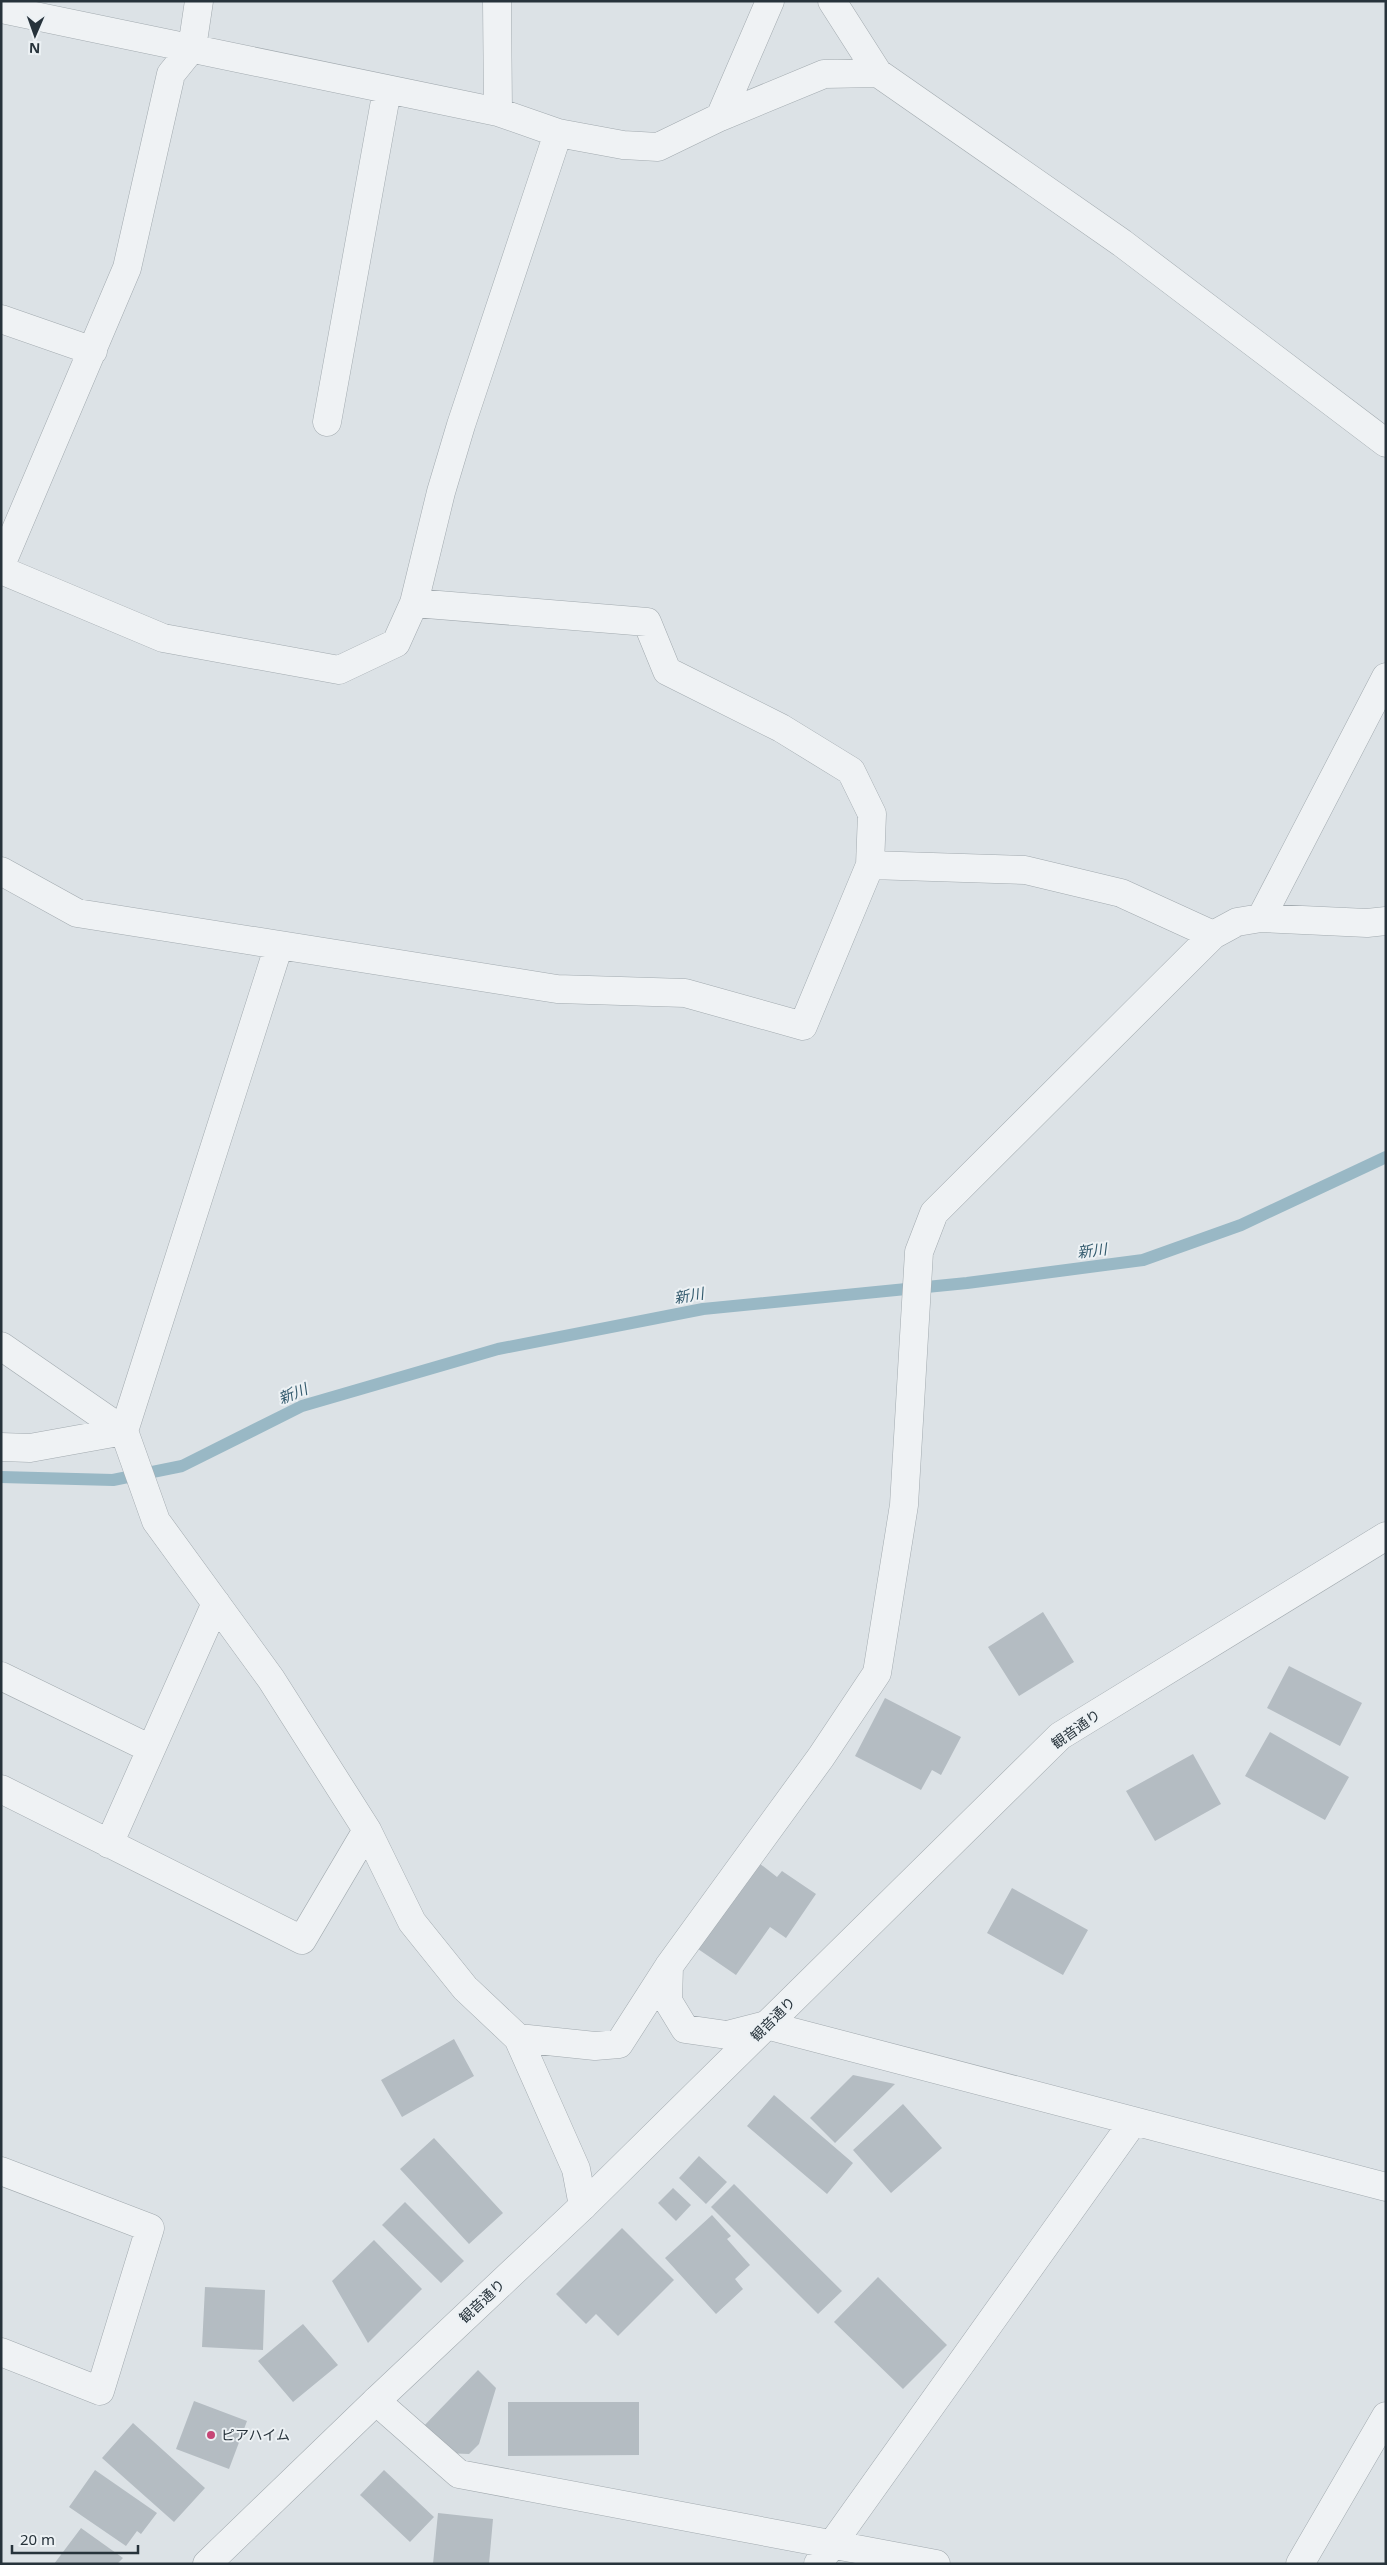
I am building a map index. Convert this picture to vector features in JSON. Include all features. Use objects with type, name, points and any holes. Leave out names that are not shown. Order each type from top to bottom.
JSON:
[{"type":"street","points":[[1,565],[127,268],[172,74],[192,48],[199,1]]},
{"type":"street","points":[[497,1],[498,112]]},
{"type":"street","points":[[720,117],[770,1]]},
{"type":"street","points":[[832,1],[878,73],[1122,243],[1386,443]]},
{"type":"street","points":[[1,10],[498,112],[558,133],[623,145],[658,147],[720,117],[824,74],[878,73]]},
{"type":"street","points":[[327,422],[387,90]]},
{"type":"street","points":[[1,570],[163,638],[339,670],[396,643],[414,603],[441,492],[558,133]]},
{"type":"street","points":[[1,319],[93,351]]},
{"type":"street","points":[[1,871],[38,893],[77,912],[556,989],[685,993],[803,1026],[870,865],[872,814],[851,771],[781,728],[666,671],[647,622],[414,603]]},
{"type":"street","points":[[1261,918],[1386,677]]},
{"type":"street","points":[[870,865],[1025,870],[1121,893],[1213,935]]},
{"type":"street","points":[[518,2038],[595,2046],[618,2044],[669,1966],[821,1757],[877,1673],[904,1505],[919,1252],[934,1213],[1213,935],[1237,922],[1261,918],[1367,923],[1386,921]]},
{"type":"street","points":[[124,1431],[280,945]]},
{"type":"street","points":[[1,1346],[124,1431],[156,1520],[271,1679],[367,1830],[412,1922],[465,1988],[518,2038],[576,2169],[583,2206]]},
{"type":"street","points":[[1,1447],[30,1448],[124,1431]]},
{"type":"street","name":"観音通り","points":[[207,2564],[376,2401],[583,2206],[1060,1736],[1386,1536]]},
{"type":"street","points":[[109,1844],[216,1603]]},
{"type":"street","points":[[1,1676],[151,1749]]},
{"type":"street","points":[[1,1790],[302,1940],[367,1830]]},
{"type":"street","points":[[669,1966],[668,2001],[685,2029],[727,2036],[766,2025],[1386,2187]]},
{"type":"street","points":[[826,2554],[854,2511],[1133,2122]]},
{"type":"street","points":[[1,2171],[150,2228],[100,2391],[1,2352]]},
{"type":"street","points":[[376,2401],[460,2474],[826,2554],[936,2564]]},
{"type":"street","points":[[1300,2564],[1386,2416]]},
{"type":"building","points":[[1043,1612],[1074,1662],[1019,1696],[988,1647]]},
{"type":"building","points":[[1289,1666],[1362,1703],[1340,1746],[1267,1708]]},
{"type":"building","points":[[885,1698],[961,1737],[941,1775],[932,1770],[921,1790],[855,1756]]},
{"type":"building","points":[[1270,1732],[1349,1777],[1325,1820],[1245,1776]]},
{"type":"building","points":[[1193,1754],[1221,1804],[1155,1841],[1126,1791]]},
{"type":"building","points":[[759,1863],[777,1877],[782,1871],[816,1894],[786,1938],[770,1927],[736,1975],[698,1949]]},
{"type":"building","points":[[1012,1888],[1088,1930],[1063,1975],[987,1933]]},
{"type":"building","points":[[454,2039],[474,2076],[402,2117],[381,2080]]},
{"type":"building","points":[[853,2075],[895,2084],[835,2143],[810,2118]]},
{"type":"building","points":[[774,2095],[853,2163],[827,2194],[747,2126]]},
{"type":"building","points":[[903,2104],[942,2148],[891,2193],[853,2150]]},
{"type":"building","points":[[434,2138],[503,2213],[469,2244],[400,2169]]},
{"type":"building","points":[[699,2156],[727,2182],[706,2204],[679,2178]]},
{"type":"building","points":[[734,2184],[842,2291],[818,2314],[711,2207]]},
{"type":"building","points":[[673,2188],[691,2205],[676,2221],[658,2203]]},
{"type":"building","points":[[405,2202],[464,2261],[441,2283],[382,2225]]},
{"type":"building","points":[[712,2215],[731,2236],[727,2239],[750,2265],[735,2279],[743,2289],[716,2314],[665,2258]]},
{"type":"building","points":[[622,2228],[674,2280],[618,2336],[596,2314],[586,2324],[556,2294]]},
{"type":"building","points":[[374,2240],[422,2289],[368,2343],[332,2281]]},
{"type":"building","points":[[878,2277],[947,2345],[903,2389],[834,2322]]},
{"type":"building","points":[[205,2287],[265,2290],[263,2350],[202,2347]]},
{"type":"building","points":[[303,2324],[338,2365],[293,2402],[258,2361]]},
{"type":"building","points":[[478,2370],[496,2388],[479,2444],[469,2454],[442,2453],[419,2431]]},
{"type":"building","name":"ピアハイム","points":[[194,2401],[247,2421],[229,2469],[176,2449]]},
{"type":"building","points":[[508,2402],[639,2402],[639,2455],[508,2456]]},
{"type":"building","points":[[133,2423],[205,2488],[174,2522],[102,2458]]},
{"type":"building","points":[[95,2470],[157,2513],[141,2534],[137,2531],[126,2546],[69,2507]]},
{"type":"building","points":[[384,2470],[434,2517],[410,2542],[360,2495]]},
{"type":"building","points":[[438,2513],[493,2519],[489,2564],[433,2564]]},
{"type":"building","points":[[81,2528],[123,2558],[117,2564],[54,2564]]},
{"type":"waterway","name":"新川","points":[[1,1477],[113,1480],[182,1466],[302,1406],[498,1349],[703,1309],[967,1283],[1143,1260],[1241,1225],[1386,1157]]},
{"type":"place","name":"ピアハイム","points":[[211,2435]]}]
